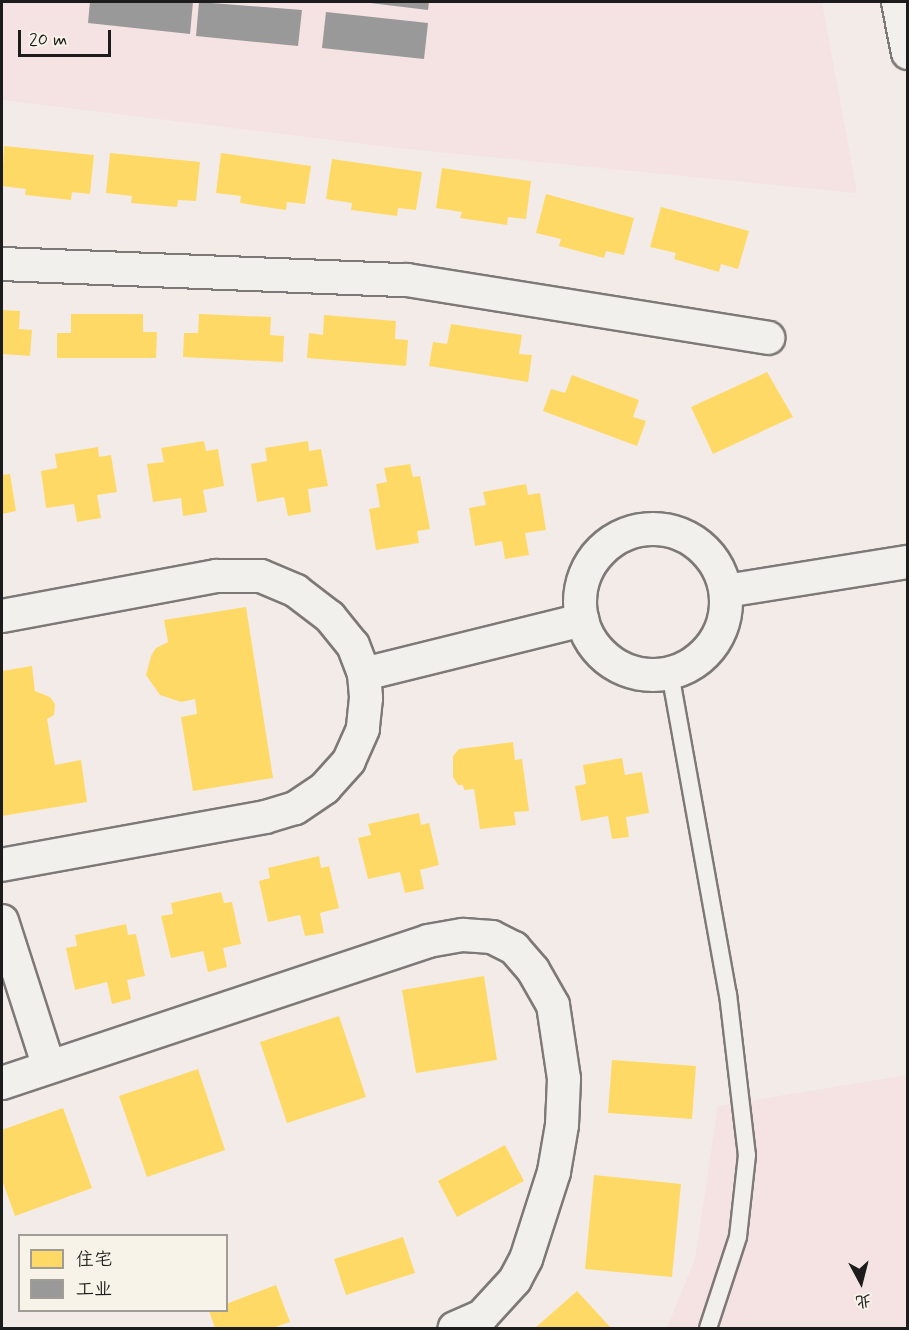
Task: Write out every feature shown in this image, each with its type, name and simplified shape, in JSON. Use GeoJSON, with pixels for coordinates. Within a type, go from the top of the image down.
{"type":"FeatureCollection","features":[{"type":"Feature","properties":{"kind":"street"},"geometry":{"type":"LineString","coordinates":[[898,2],[908,53]]}},
{"type":"Feature","properties":{"kind":"street"},"geometry":{"type":"LineString","coordinates":[[2,264],[407,280],[768,338]]}},
{"type":"Feature","properties":{"kind":"street"},"geometry":{"type":"LineString","coordinates":[[656,528],[688,537],[713,559],[726,591],[725,618],[715,642],[695,662],[670,673],[642,674],[615,665],[594,645],[582,620],[581,586],[596,555],[623,535],[656,528]]}},
{"type":"Feature","properties":{"kind":"street"},"geometry":{"type":"LineString","coordinates":[[726,591],[908,562]]}},
{"type":"Feature","properties":{"kind":"street"},"geometry":{"type":"LineString","coordinates":[[2,616],[216,576],[261,576],[296,591],[330,617],[352,645],[364,674],[363,729],[349,761],[325,788],[295,808],[266,817],[2,865]]}},
{"type":"Feature","properties":{"kind":"street"},"geometry":{"type":"LineString","coordinates":[[364,674],[582,620]]}},
{"type":"Feature","properties":{"kind":"street"},"geometry":{"type":"LineString","coordinates":[[2,921],[49,1067]]}},
{"type":"Feature","properties":{"kind":"street"},"geometry":{"type":"LineString","coordinates":[[2,1083],[428,941],[463,935],[492,937],[514,948],[533,970],[553,1005],[564,1079],[562,1125],[554,1172],[526,1259],[515,1280],[482,1316],[455,1329]]}},
{"type":"Feature","properties":{"kind":"lane"},"geometry":{"type":"LineString","coordinates":[[670,673],[728,994],[747,1155],[738,1237],[708,1329]]}},
{"type":"Feature","properties":{"kind":"shaded area"},"geometry":{"type":"Polygon","coordinates":[[[2,2],[822,2],[857,193],[398,148],[2,100],[2,2]]]}},
{"type":"Feature","properties":{"kind":"shaded area"},"geometry":{"type":"Polygon","coordinates":[[[907,1075],[907,1328],[667,1328],[695,1259],[718,1106],[907,1075]]]}},
{"type":"Feature","properties":{"kind":"building: 住宅"},"geometry":{"type":"Polygon","coordinates":[[[4,146],[94,155],[90,194],[72,192],[71,200],[25,195],[26,189],[2,186],[4,146]]]}},
{"type":"Feature","properties":{"kind":"building: 住宅"},"geometry":{"type":"Polygon","coordinates":[[[110,153],[200,162],[196,201],[178,200],[177,207],[131,203],[132,196],[106,193],[110,153]]]}},
{"type":"Feature","properties":{"kind":"building: 住宅"},"geometry":{"type":"Polygon","coordinates":[[[221,153],[311,166],[305,204],[287,202],[286,210],[240,203],[241,196],[216,193],[221,153]]]}},
{"type":"Feature","properties":{"kind":"building: 住宅"},"geometry":{"type":"Polygon","coordinates":[[[332,159],[422,172],[416,210],[398,208],[397,216],[351,210],[352,203],[326,199],[332,159]]]}},
{"type":"Feature","properties":{"kind":"building: 住宅"},"geometry":{"type":"Polygon","coordinates":[[[442,168],[531,181],[526,219],[508,217],[507,225],[460,218],[462,212],[436,208],[442,168]]]}},
{"type":"Feature","properties":{"kind":"building: 住宅"},"geometry":{"type":"Polygon","coordinates":[[[546,194],[634,218],[624,255],[606,251],[604,258],[559,246],[561,239],[536,233],[546,194]]]}},
{"type":"Feature","properties":{"kind":"building: 住宅"},"geometry":{"type":"Polygon","coordinates":[[[661,207],[749,231],[738,269],[721,264],[719,272],[674,259],[676,253],[650,247],[661,207]]]}},
{"type":"Feature","properties":{"kind":"building: 住宅"},"geometry":{"type":"Polygon","coordinates":[[[2,310],[20,311],[19,329],[32,330],[30,356],[2,354],[2,310]]]}},
{"type":"Feature","properties":{"kind":"building: 住宅"},"geometry":{"type":"Polygon","coordinates":[[[71,314],[143,314],[143,332],[157,332],[156,358],[57,358],[57,333],[71,333],[71,314]]]}},
{"type":"Feature","properties":{"kind":"building: 住宅"},"geometry":{"type":"Polygon","coordinates":[[[199,314],[271,317],[270,335],[284,336],[283,362],[183,357],[184,333],[198,333],[199,314]]]}},
{"type":"Feature","properties":{"kind":"building: 住宅"},"geometry":{"type":"Polygon","coordinates":[[[324,315],[396,321],[395,339],[408,340],[406,366],[307,358],[309,333],[323,335],[324,315]]]}},
{"type":"Feature","properties":{"kind":"building: 住宅"},"geometry":{"type":"Polygon","coordinates":[[[451,324],[522,335],[519,354],[532,355],[528,382],[429,366],[433,342],[447,344],[451,324]]]}},
{"type":"Feature","properties":{"kind":"building: 住宅"},"geometry":{"type":"Polygon","coordinates":[[[767,372],[793,417],[713,454],[691,407],[767,372]]]}},
{"type":"Feature","properties":{"kind":"building: 住宅"},"geometry":{"type":"Polygon","coordinates":[[[572,375],[639,400],[633,417],[646,421],[637,446],[543,411],[551,389],[565,393],[572,375]]]}},
{"type":"Feature","properties":{"kind":"building: 住宅"},"geometry":{"type":"Polygon","coordinates":[[[204,441],[206,451],[218,449],[224,486],[203,490],[207,512],[183,516],[181,498],[153,502],[147,464],[164,462],[161,448],[204,441]]]}},
{"type":"Feature","properties":{"kind":"building: 住宅"},"geometry":{"type":"Polygon","coordinates":[[[308,441],[309,451],[321,449],[328,486],[308,489],[311,512],[288,516],[284,497],[257,502],[251,464],[267,461],[265,448],[308,441]]]}},
{"type":"Feature","properties":{"kind":"building: 住宅"},"geometry":{"type":"Polygon","coordinates":[[[98,447],[99,457],[111,455],[117,492],[97,495],[101,518],[77,522],[74,504],[46,508],[41,471],[57,468],[55,454],[98,447]]]}},
{"type":"Feature","properties":{"kind":"building: 住宅"},"geometry":{"type":"Polygon","coordinates":[[[410,464],[413,477],[420,476],[430,529],[417,531],[419,543],[376,550],[369,509],[380,507],[376,484],[387,482],[384,468],[410,464]]]}},
{"type":"Feature","properties":{"kind":"building: 住宅"},"geometry":{"type":"Polygon","coordinates":[[[10,474],[16,511],[2,514],[2,475],[10,474]]]}},
{"type":"Feature","properties":{"kind":"building: 住宅"},"geometry":{"type":"Polygon","coordinates":[[[526,484],[528,495],[540,493],[546,530],[525,533],[529,555],[505,559],[502,541],[475,546],[469,508],[486,505],[483,492],[526,484]]]}},
{"type":"Feature","properties":{"kind":"building: 住宅"},"geometry":{"type":"Polygon","coordinates":[[[246,607],[273,778],[193,791],[181,717],[197,714],[195,699],[181,702],[160,695],[146,675],[151,656],[156,648],[168,642],[164,620],[246,607]]]}},
{"type":"Feature","properties":{"kind":"building: 住宅"},"geometry":{"type":"Polygon","coordinates":[[[32,666],[35,691],[50,697],[55,704],[54,715],[47,719],[55,765],[81,760],[87,802],[2,816],[2,671],[32,666]]]}},
{"type":"Feature","properties":{"kind":"building: 住宅"},"geometry":{"type":"Polygon","coordinates":[[[513,742],[515,760],[522,759],[529,811],[514,812],[516,825],[480,829],[474,789],[464,790],[463,785],[458,785],[453,777],[453,756],[459,749],[513,742]]]}},
{"type":"Feature","properties":{"kind":"building: 住宅"},"geometry":{"type":"Polygon","coordinates":[[[622,758],[625,775],[642,772],[649,813],[626,817],[629,837],[612,839],[608,816],[581,821],[575,786],[586,784],[583,765],[622,758]]]}},
{"type":"Feature","properties":{"kind":"building: 住宅"},"geometry":{"type":"Polygon","coordinates":[[[419,813],[421,825],[429,823],[439,865],[420,870],[424,889],[405,893],[400,872],[368,879],[358,838],[371,835],[368,824],[419,813]]]}},
{"type":"Feature","properties":{"kind":"building: 住宅"},"geometry":{"type":"Polygon","coordinates":[[[319,856],[321,868],[329,866],[339,908],[320,913],[324,933],[305,936],[300,915],[268,922],[259,881],[270,878],[268,868],[319,856]]]}},
{"type":"Feature","properties":{"kind":"building: 住宅"},"geometry":{"type":"Polygon","coordinates":[[[221,892],[224,903],[232,902],[241,944],[223,948],[227,967],[208,972],[203,951],[171,958],[161,916],[173,914],[171,903],[221,892]]]}},
{"type":"Feature","properties":{"kind":"building: 住宅"},"geometry":{"type":"Polygon","coordinates":[[[126,924],[128,935],[136,934],[145,976],[127,980],[131,999],[112,1004],[107,982],[75,990],[66,948],[77,946],[75,935],[126,924]]]}},
{"type":"Feature","properties":{"kind":"building: 住宅"},"geometry":{"type":"Polygon","coordinates":[[[484,976],[497,1060],[416,1073],[402,990],[484,976]]]}},
{"type":"Feature","properties":{"kind":"building: 住宅"},"geometry":{"type":"Polygon","coordinates":[[[339,1016],[366,1097],[287,1123],[260,1042],[339,1016]]]}},
{"type":"Feature","properties":{"kind":"building: 住宅"},"geometry":{"type":"Polygon","coordinates":[[[612,1060],[696,1066],[692,1119],[608,1113],[612,1060]]]}},
{"type":"Feature","properties":{"kind":"building: 住宅"},"geometry":{"type":"Polygon","coordinates":[[[198,1069],[225,1150],[147,1177],[119,1096],[198,1069]]]}},
{"type":"Feature","properties":{"kind":"building: 住宅"},"geometry":{"type":"Polygon","coordinates":[[[63,1108],[92,1188],[15,1216],[2,1180],[2,1130],[63,1108]]]}},
{"type":"Feature","properties":{"kind":"building: 住宅"},"geometry":{"type":"Polygon","coordinates":[[[505,1145],[524,1181],[457,1217],[438,1181],[505,1145]]]}},
{"type":"Feature","properties":{"kind":"building: 住宅"},"geometry":{"type":"Polygon","coordinates":[[[594,1175],[681,1184],[672,1277],[585,1269],[594,1175]]]}},
{"type":"Feature","properties":{"kind":"building: 住宅"},"geometry":{"type":"Polygon","coordinates":[[[403,1237],[415,1273],[346,1295],[334,1259],[403,1237]]]}},
{"type":"Feature","properties":{"kind":"building: 住宅"},"geometry":{"type":"Polygon","coordinates":[[[276,1285],[290,1322],[272,1328],[215,1328],[209,1312],[228,1312],[228,1303],[276,1285]]]}},
{"type":"Feature","properties":{"kind":"building: 住宅"},"geometry":{"type":"Polygon","coordinates":[[[577,1291],[611,1328],[535,1328],[577,1291]]]}},
{"type":"Feature","properties":{"kind":"building: 工业"},"geometry":{"type":"Polygon","coordinates":[[[90,2],[193,2],[190,34],[88,23],[90,2]]]}},
{"type":"Feature","properties":{"kind":"building: 工业"},"geometry":{"type":"Polygon","coordinates":[[[199,2],[302,10],[298,46],[196,36],[199,2]]]}},
{"type":"Feature","properties":{"kind":"building: 工业"},"geometry":{"type":"Polygon","coordinates":[[[362,2],[429,2],[428,10],[362,2]]]}},
{"type":"Feature","properties":{"kind":"building: 工业"},"geometry":{"type":"Polygon","coordinates":[[[326,12],[428,23],[424,59],[322,48],[326,12]]]}}]}
